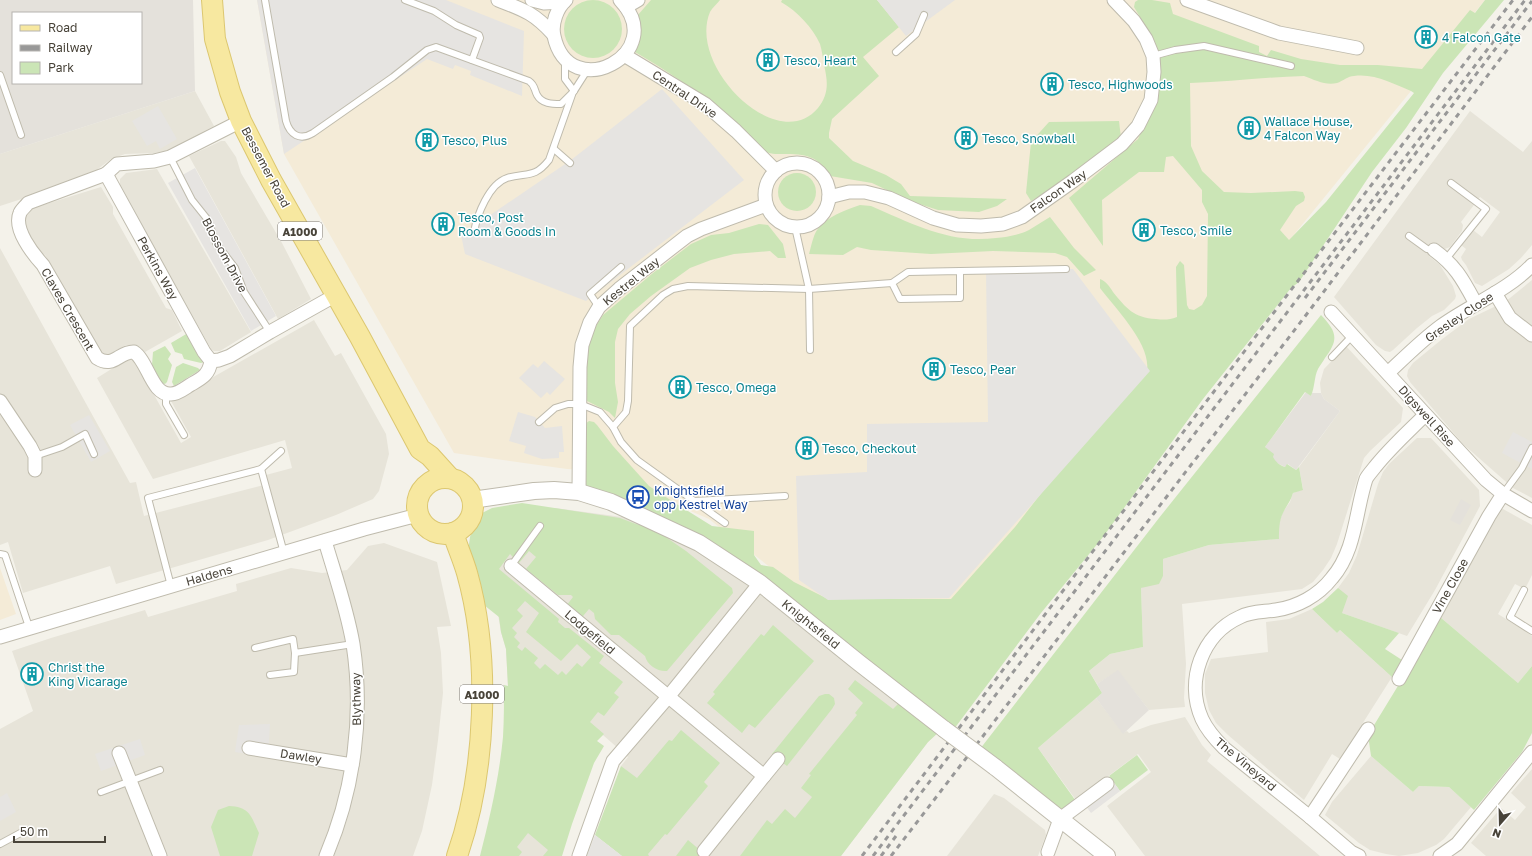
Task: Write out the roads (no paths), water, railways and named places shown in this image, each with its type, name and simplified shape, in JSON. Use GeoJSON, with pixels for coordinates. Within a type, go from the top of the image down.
{"type":"FeatureCollection","features":[{"type":"Feature","properties":{"kind":"main road","name":"Bessemer Road"},"geometry":{"type":"LineString","coordinates":[[212,0],[215,39],[230,92],[241,121],[420,449],[430,456],[449,477]]}},
{"type":"Feature","properties":{"kind":"main road","name":"Bessemer Road"},"geometry":{"type":"LineString","coordinates":[[420,449],[419,462],[423,489]]}},
{"type":"Feature","properties":{"kind":"main road"},"geometry":{"type":"LineString","coordinates":[[423,489],[429,482],[436,478],[449,477]]}},
{"type":"Feature","properties":{"kind":"main road","name":"A1000"},"geometry":{"type":"LineString","coordinates":[[449,477],[462,484],[468,491],[472,500]]}},
{"type":"Feature","properties":{"kind":"main road","name":"A1000"},"geometry":{"type":"LineString","coordinates":[[418,515],[417,504],[423,489]]}},
{"type":"Feature","properties":{"kind":"main road"},"geometry":{"type":"LineString","coordinates":[[418,515],[423,523],[436,532],[445,534],[453,533],[461,529],[469,519],[472,510],[472,500]]}},
{"type":"Feature","properties":{"kind":"main road","name":"A1000"},"geometry":{"type":"LineString","coordinates":[[453,533],[467,573],[477,620],[481,650],[482,696],[478,762],[471,804],[457,856]]}},
{"type":"Feature","properties":{"kind":"street"},"geometry":{"type":"LineString","coordinates":[[498,0],[528,12],[540,20],[553,34]]}},
{"type":"Feature","properties":{"kind":"street"},"geometry":{"type":"LineString","coordinates":[[532,0],[544,3],[565,1]]}},
{"type":"Feature","properties":{"kind":"street"},"geometry":{"type":"LineString","coordinates":[[565,1],[555,17],[553,34],[556,46],[565,58],[572,64],[595,70],[606,68],[616,63],[630,47],[633,37],[633,26],[631,16],[623,3],[638,0]]}},
{"type":"Feature","properties":{"kind":"street"},"geometry":{"type":"LineString","coordinates":[[1187,0],[1279,34],[1357,48]]}},
{"type":"Feature","properties":{"kind":"street","name":"Falcon Way"},"geometry":{"type":"LineString","coordinates":[[829,196],[849,192],[865,192],[889,198],[932,218],[957,225],[981,226],[1003,224],[1022,217],[1122,144],[1138,126],[1151,100],[1154,72],[1153,56],[1146,39],[1120,2]]}},
{"type":"Feature","properties":{"kind":"street","name":"Central Drive"},"geometry":{"type":"LineString","coordinates":[[624,55],[705,104],[736,131],[776,171]]}},
{"type":"Feature","properties":{"kind":"street","name":"Claves Crescent"},"geometry":{"type":"LineString","coordinates":[[166,394],[159,390],[140,357],[134,352],[126,353],[108,362],[97,358],[43,265],[35,256],[21,232],[19,224],[20,213],[28,203],[106,174],[117,164],[154,161],[170,157],[241,121]]}},
{"type":"Feature","properties":{"kind":"street"},"geometry":{"type":"LineString","coordinates":[[796,163],[815,169],[823,177],[828,186],[829,196],[827,207],[815,222],[806,226],[795,228],[786,226],[777,221],[770,214],[766,205],[766,186],[776,171],[785,166],[796,163]]}},
{"type":"Feature","properties":{"kind":"street","name":"Perkins Way"},"geometry":{"type":"LineString","coordinates":[[106,174],[204,352],[211,361]]}},
{"type":"Feature","properties":{"kind":"street","name":"Kestrel Way"},"geometry":{"type":"LineString","coordinates":[[579,492],[580,367],[582,344],[590,322],[599,307],[619,289],[687,236],[701,229],[766,205]]}},
{"type":"Feature","properties":{"kind":"street"},"geometry":{"type":"LineString","coordinates":[[1434,250],[1446,259],[1458,273],[1476,304]]}},
{"type":"Feature","properties":{"kind":"street","name":"Gresley Close"},"geometry":{"type":"LineString","coordinates":[[1388,373],[1440,326],[1514,281],[1532,265]]}},
{"type":"Feature","properties":{"kind":"street"},"geometry":{"type":"LineString","coordinates":[[1495,293],[1510,318],[1532,335]]}},
{"type":"Feature","properties":{"kind":"street"},"geometry":{"type":"LineString","coordinates":[[166,394],[175,393],[205,376],[209,371],[211,361],[225,359],[336,295]]}},
{"type":"Feature","properties":{"kind":"street","name":"Digswell Rise"},"geometry":{"type":"LineString","coordinates":[[1331,312],[1470,463],[1503,494],[1532,511]]}},
{"type":"Feature","properties":{"kind":"street"},"geometry":{"type":"LineString","coordinates":[[0,401],[35,456],[35,470]]}},
{"type":"Feature","properties":{"kind":"street","name":"The Vineyard"},"geometry":{"type":"LineString","coordinates":[[1359,856],[1351,852],[1215,739],[1202,720],[1198,709],[1196,696],[1197,669],[1202,655],[1210,642],[1218,631],[1228,624],[1250,613],[1275,611],[1293,607],[1308,599],[1332,579],[1342,565],[1347,554],[1367,478],[1386,453],[1425,415]]}},
{"type":"Feature","properties":{"kind":"street","name":"Knightsfield"},"geometry":{"type":"LineString","coordinates":[[472,500],[554,490],[579,492],[611,502],[699,543],[760,584],[1107,856]]}},
{"type":"Feature","properties":{"kind":"street","name":"Vine Close"},"geometry":{"type":"LineString","coordinates":[[1399,679],[1489,516],[1503,494]]}},
{"type":"Feature","properties":{"kind":"street","name":"Haldens"},"geometry":{"type":"LineString","coordinates":[[0,637],[29,627],[418,515]]}},
{"type":"Feature","properties":{"kind":"street","name":"Blythway"},"geometry":{"type":"LineString","coordinates":[[325,541],[347,616],[353,644],[357,676],[358,705],[352,765],[341,814],[326,856]]}},
{"type":"Feature","properties":{"kind":"street","name":"Lodgefield"},"geometry":{"type":"LineString","coordinates":[[511,566],[764,776]]}},
{"type":"Feature","properties":{"kind":"street"},"geometry":{"type":"LineString","coordinates":[[580,856],[613,761],[668,697],[760,584]]}},
{"type":"Feature","properties":{"kind":"street"},"geometry":{"type":"LineString","coordinates":[[1310,817],[1368,729]]}},
{"type":"Feature","properties":{"kind":"street","name":"Dawley"},"geometry":{"type":"LineString","coordinates":[[250,748],[352,765]]}},
{"type":"Feature","properties":{"kind":"street"},"geometry":{"type":"LineString","coordinates":[[1444,855],[1457,844],[1469,830],[1532,752]]}},
{"type":"Feature","properties":{"kind":"street"},"geometry":{"type":"LineString","coordinates":[[119,753],[160,856]]}},
{"type":"Feature","properties":{"kind":"street"},"geometry":{"type":"LineString","coordinates":[[704,851],[778,759]]}},
{"type":"Feature","properties":{"kind":"street"},"geometry":{"type":"LineString","coordinates":[[1048,852],[1060,819],[1106,784]]}},
{"type":"Feature","properties":{"kind":"lane"},"geometry":{"type":"LineString","coordinates":[[265,0],[286,121],[290,131],[297,136],[305,138],[313,133],[393,77],[427,50],[436,47],[529,81],[534,84],[537,95],[543,101],[551,104],[560,104],[574,91]]}},
{"type":"Feature","properties":{"kind":"lane"},"geometry":{"type":"LineString","coordinates":[[405,0],[434,11],[456,25],[479,35],[480,38],[472,60]]}},
{"type":"Feature","properties":{"kind":"lane"},"geometry":{"type":"LineString","coordinates":[[896,52],[916,34],[924,15]]}},
{"type":"Feature","properties":{"kind":"lane"},"geometry":{"type":"LineString","coordinates":[[1153,56],[1175,50],[1204,46],[1291,66]]}},
{"type":"Feature","properties":{"kind":"lane"},"geometry":{"type":"LineString","coordinates":[[565,58],[565,79],[574,91]]}},
{"type":"Feature","properties":{"kind":"lane"},"geometry":{"type":"LineString","coordinates":[[474,232],[480,209],[498,183],[507,178],[534,174],[543,168],[549,160],[574,91],[588,69]]}},
{"type":"Feature","properties":{"kind":"lane"},"geometry":{"type":"LineString","coordinates":[[0,76],[22,135]]}},
{"type":"Feature","properties":{"kind":"lane"},"geometry":{"type":"LineString","coordinates":[[554,149],[570,163]]}},
{"type":"Feature","properties":{"kind":"lane","name":"Blossom Drive"},"geometry":{"type":"LineString","coordinates":[[170,157],[192,200],[208,220],[216,243],[235,268],[244,292],[270,332]]}},
{"type":"Feature","properties":{"kind":"lane"},"geometry":{"type":"LineString","coordinates":[[1446,259],[1486,209],[1452,183]]}},
{"type":"Feature","properties":{"kind":"lane"},"geometry":{"type":"LineString","coordinates":[[795,228],[809,289],[810,350]]}},
{"type":"Feature","properties":{"kind":"lane"},"geometry":{"type":"LineString","coordinates":[[1409,236],[1427,249],[1434,250]]}},
{"type":"Feature","properties":{"kind":"lane"},"geometry":{"type":"LineString","coordinates":[[599,307],[590,294],[621,267]]}},
{"type":"Feature","properties":{"kind":"lane"},"geometry":{"type":"LineString","coordinates":[[613,427],[626,412],[628,401],[630,326],[663,295],[673,289],[688,286],[809,289],[892,283],[908,272],[1066,269]]}},
{"type":"Feature","properties":{"kind":"lane"},"geometry":{"type":"LineString","coordinates":[[892,283],[900,299],[960,298],[960,271]]}},
{"type":"Feature","properties":{"kind":"lane"},"geometry":{"type":"LineString","coordinates":[[1332,357],[1352,336]]}},
{"type":"Feature","properties":{"kind":"lane"},"geometry":{"type":"LineString","coordinates":[[166,394],[166,404],[184,435]]}},
{"type":"Feature","properties":{"kind":"lane"},"geometry":{"type":"LineString","coordinates":[[539,422],[555,408],[568,404],[580,404],[600,412],[613,427],[621,442],[637,460],[725,523]]}},
{"type":"Feature","properties":{"kind":"lane"},"geometry":{"type":"LineString","coordinates":[[35,456],[62,447],[85,434],[94,454]]}},
{"type":"Feature","properties":{"kind":"lane"},"geometry":{"type":"LineString","coordinates":[[1503,494],[1522,468],[1532,448]]}},
{"type":"Feature","properties":{"kind":"lane"},"geometry":{"type":"LineString","coordinates":[[171,586],[148,498],[261,469],[281,451]]}},
{"type":"Feature","properties":{"kind":"lane"},"geometry":{"type":"LineString","coordinates":[[261,469],[284,553]]}},
{"type":"Feature","properties":{"kind":"lane"},"geometry":{"type":"LineString","coordinates":[[694,501],[785,496]]}},
{"type":"Feature","properties":{"kind":"lane"},"geometry":{"type":"LineString","coordinates":[[511,566],[540,526]]}},
{"type":"Feature","properties":{"kind":"lane"},"geometry":{"type":"LineString","coordinates":[[0,554],[5,555],[29,627]]}},
{"type":"Feature","properties":{"kind":"lane"},"geometry":{"type":"LineString","coordinates":[[1524,590],[1510,617],[1532,631]]}},
{"type":"Feature","properties":{"kind":"lane"},"geometry":{"type":"LineString","coordinates":[[256,648],[293,639],[295,653],[294,672],[270,675]]}},
{"type":"Feature","properties":{"kind":"lane"},"geometry":{"type":"LineString","coordinates":[[295,653],[353,644]]}},
{"type":"Feature","properties":{"kind":"lane"},"geometry":{"type":"LineString","coordinates":[[101,792],[160,770]]}},
{"type":"Feature","properties":{"kind":"lane"},"geometry":{"type":"LineString","coordinates":[[0,844],[26,830]]}},
{"type":"Feature","properties":{"kind":"railway"},"geometry":{"type":"LineString","coordinates":[[862,856],[1278,307],[1513,0]]}},
{"type":"Feature","properties":{"kind":"railway"},"geometry":{"type":"LineString","coordinates":[[873,856],[1525,0]]}},
{"type":"Feature","properties":{"kind":"railway"},"geometry":{"type":"LineString","coordinates":[[1305,298],[1532,1]]}},
{"type":"Feature","properties":{"kind":"railway"},"geometry":{"type":"LineString","coordinates":[[891,856],[1303,319],[1532,17]]}},
{"type":"Feature","properties":{"kind":"railway"},"geometry":{"type":"LineString","coordinates":[[881,856],[896,836]]}},
{"type":"Feature","properties":{"kind":"place","name":"4 Falcon Gate"},"geometry":{"type":"Point","coordinates":[1426,37]}},
{"type":"Feature","properties":{"kind":"place","name":"Tesco, Heart"},"geometry":{"type":"Point","coordinates":[768,60]}},
{"type":"Feature","properties":{"kind":"place","name":"Tesco, Highwoods"},"geometry":{"type":"Point","coordinates":[1052,84]}},
{"type":"Feature","properties":{"kind":"place","name":"Wallace House, 4 Falcon Way"},"geometry":{"type":"Point","coordinates":[1249,128]}},
{"type":"Feature","properties":{"kind":"place","name":"Tesco, Snowball"},"geometry":{"type":"Point","coordinates":[966,138]}},
{"type":"Feature","properties":{"kind":"place","name":"Tesco, Plus"},"geometry":{"type":"Point","coordinates":[427,140]}},
{"type":"Feature","properties":{"kind":"place","name":"Tesco, Post Room & Goods In"},"geometry":{"type":"Point","coordinates":[443,224]}},
{"type":"Feature","properties":{"kind":"place","name":"Tesco, Smile"},"geometry":{"type":"Point","coordinates":[1144,230]}},
{"type":"Feature","properties":{"kind":"place","name":"Tesco, Pear"},"geometry":{"type":"Point","coordinates":[934,369]}},
{"type":"Feature","properties":{"kind":"place","name":"Tesco, Omega"},"geometry":{"type":"Point","coordinates":[680,387]}},
{"type":"Feature","properties":{"kind":"place","name":"Tesco, Checkout"},"geometry":{"type":"Point","coordinates":[807,448]}},
{"type":"Feature","properties":{"kind":"place","name":"Knightsfield opp Kestrel Way"},"geometry":{"type":"Point","coordinates":[638,497]}},
{"type":"Feature","properties":{"kind":"place","name":"Christ the King Vicarage"},"geometry":{"type":"Point","coordinates":[32,674]}}]}
